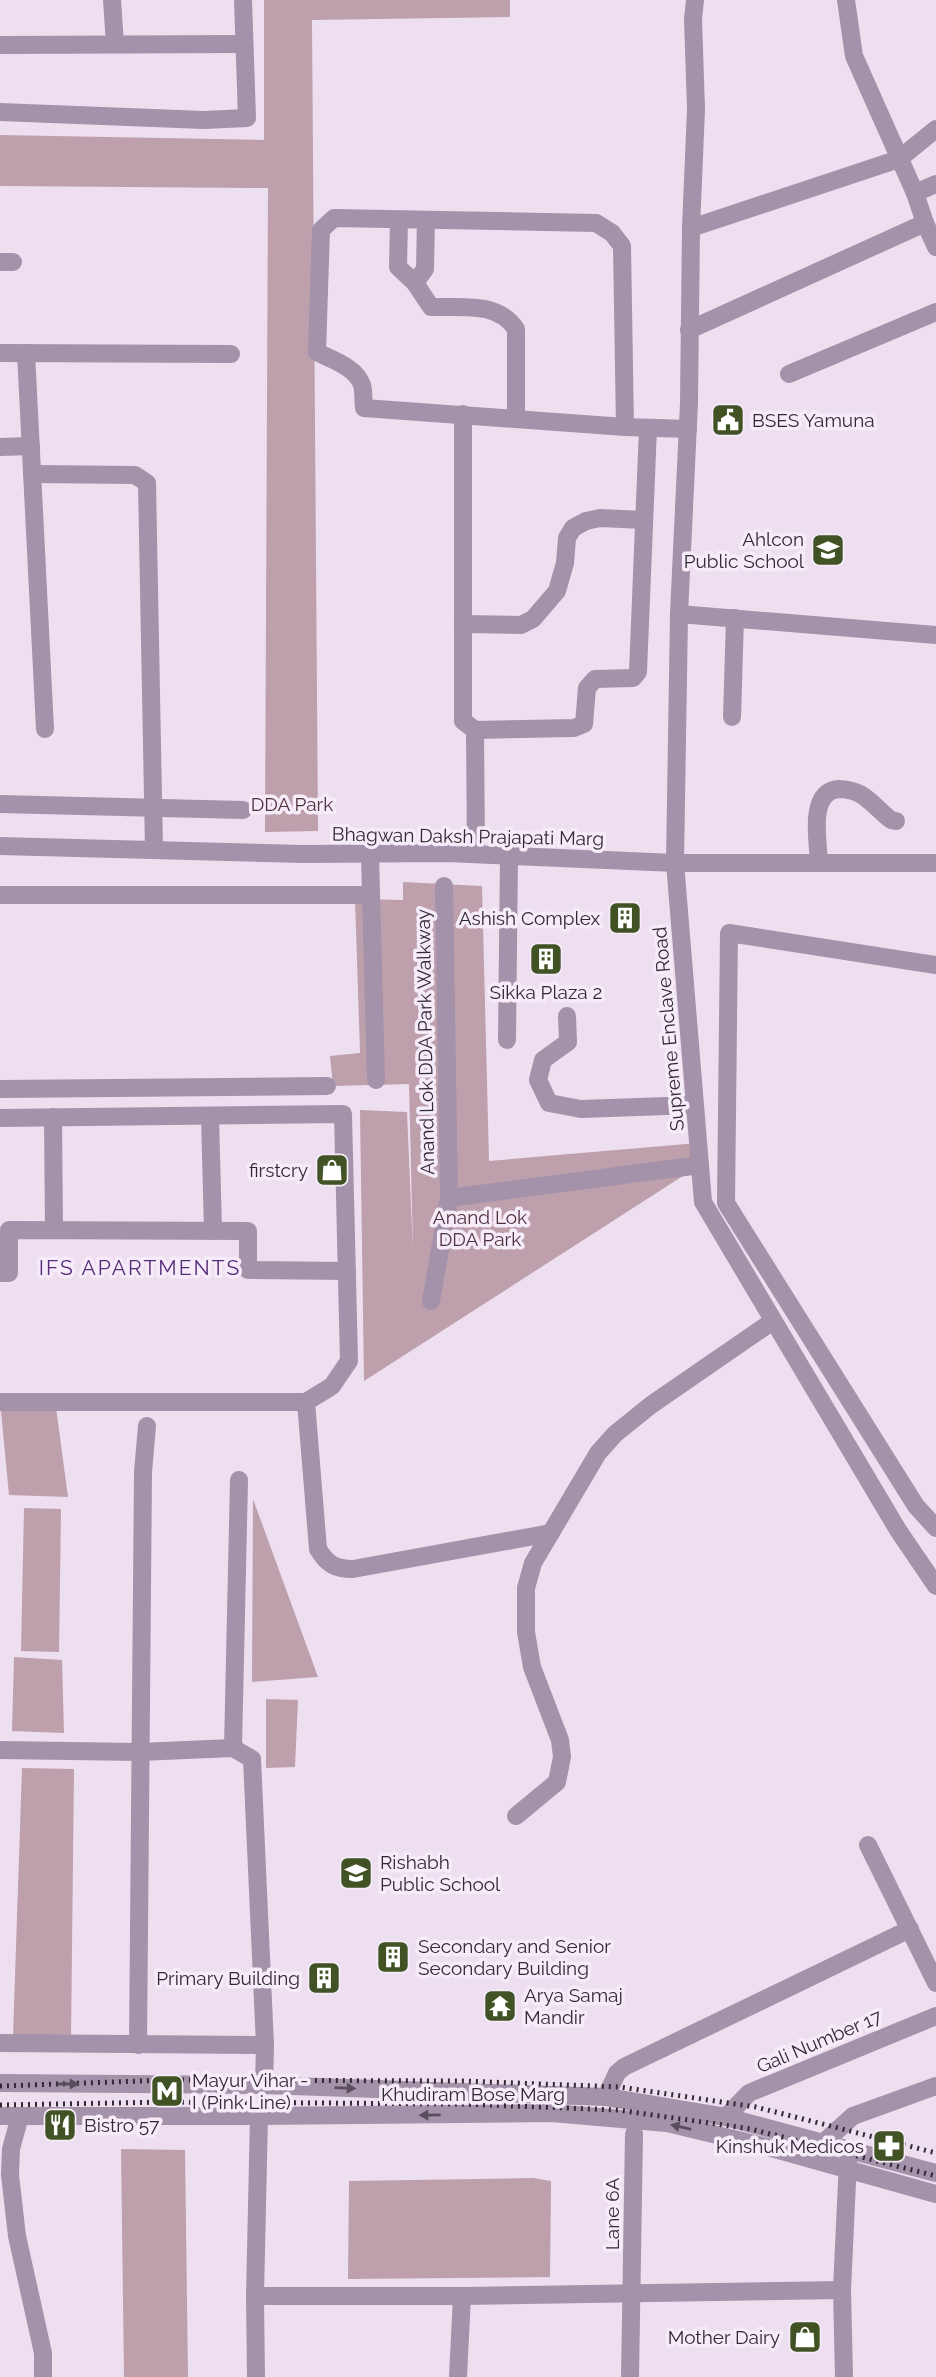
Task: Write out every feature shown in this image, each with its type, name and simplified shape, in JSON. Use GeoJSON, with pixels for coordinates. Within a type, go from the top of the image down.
{"type":"FeatureCollection","features":[{"type":"Feature","properties":{"kind":"street"},"geometry":{"type":"LineString","coordinates":[[113,0],[115,44]]}},
{"type":"Feature","properties":{"kind":"street"},"geometry":{"type":"LineString","coordinates":[[0,112],[204,120],[247,118],[243,0]]}},
{"type":"Feature","properties":{"kind":"street","name":"Supreme Enclave Road"},"geometry":{"type":"LineString","coordinates":[[695,0],[693,19],[696,109],[691,228],[689,403],[679,614],[675,863],[703,1202],[898,1530],[936,1586]]}},
{"type":"Feature","properties":{"kind":"street"},"geometry":{"type":"LineString","coordinates":[[846,0],[854,56],[936,247]]}},
{"type":"Feature","properties":{"kind":"street"},"geometry":{"type":"LineString","coordinates":[[0,45],[243,44]]}},
{"type":"Feature","properties":{"kind":"street"},"geometry":{"type":"LineString","coordinates":[[691,228],[899,159],[936,129]]}},
{"type":"Feature","properties":{"kind":"street"},"geometry":{"type":"LineString","coordinates":[[915,193],[936,184]]}},
{"type":"Feature","properties":{"kind":"street"},"geometry":{"type":"LineString","coordinates":[[625,427],[622,246],[612,233],[596,223],[334,218],[321,230],[317,352],[341,363],[354,373],[362,385],[364,408],[625,427],[688,429]]}},
{"type":"Feature","properties":{"kind":"street"},"geometry":{"type":"LineString","coordinates":[[399,220],[398,267],[415,283],[432,307],[488,308],[510,321],[516,329],[516,418]]}},
{"type":"Feature","properties":{"kind":"street"},"geometry":{"type":"LineString","coordinates":[[415,283],[425,269],[426,220]]}},
{"type":"Feature","properties":{"kind":"street"},"geometry":{"type":"LineString","coordinates":[[689,330],[925,223]]}},
{"type":"Feature","properties":{"kind":"street"},"geometry":{"type":"LineString","coordinates":[[789,374],[936,312]]}},
{"type":"Feature","properties":{"kind":"street"},"geometry":{"type":"LineString","coordinates":[[0,353],[231,354]]}},
{"type":"Feature","properties":{"kind":"street"},"geometry":{"type":"LineString","coordinates":[[26,353],[45,729]]}},
{"type":"Feature","properties":{"kind":"street"},"geometry":{"type":"LineString","coordinates":[[463,414],[463,721],[475,730],[574,729],[583,724],[587,688],[595,679],[633,678],[638,672],[648,428]]}},
{"type":"Feature","properties":{"kind":"street"},"geometry":{"type":"LineString","coordinates":[[0,447],[31,446]]}},
{"type":"Feature","properties":{"kind":"street"},"geometry":{"type":"LineString","coordinates":[[32,474],[135,475],[147,483],[154,849]]}},
{"type":"Feature","properties":{"kind":"street"},"geometry":{"type":"LineString","coordinates":[[463,624],[521,625],[533,619],[557,591],[565,563],[567,538],[573,528],[600,518],[644,520]]}},
{"type":"Feature","properties":{"kind":"street"},"geometry":{"type":"LineString","coordinates":[[679,614],[936,635]]}},
{"type":"Feature","properties":{"kind":"street"},"geometry":{"type":"LineString","coordinates":[[732,717],[735,618]]}},
{"type":"Feature","properties":{"kind":"street"},"geometry":{"type":"LineString","coordinates":[[475,730],[475,854]]}},
{"type":"Feature","properties":{"kind":"street"},"geometry":{"type":"LineString","coordinates":[[819,862],[818,809],[821,800],[829,792],[844,789],[854,792],[865,797],[891,820],[897,821]]}},
{"type":"Feature","properties":{"kind":"street"},"geometry":{"type":"LineString","coordinates":[[0,804],[243,810]]}},
{"type":"Feature","properties":{"kind":"street","name":"Bhagwan Daksh Prajapati Marg"},"geometry":{"type":"LineString","coordinates":[[0,846],[370,855],[475,854],[675,863],[936,863]]}},
{"type":"Feature","properties":{"kind":"street"},"geometry":{"type":"LineString","coordinates":[[370,855],[376,1080]]}},
{"type":"Feature","properties":{"kind":"street"},"geometry":{"type":"LineString","coordinates":[[507,1040],[509,855]]}},
{"type":"Feature","properties":{"kind":"street","name":"Anand Lok DDA Park Walkway"},"geometry":{"type":"LineString","coordinates":[[431,1301],[449,1198],[444,886]]}},
{"type":"Feature","properties":{"kind":"street"},"geometry":{"type":"LineString","coordinates":[[0,895],[371,895]]}},
{"type":"Feature","properties":{"kind":"street"},"geometry":{"type":"LineString","coordinates":[[936,965],[729,933],[726,1202],[916,1506],[936,1528]]}},
{"type":"Feature","properties":{"kind":"street"},"geometry":{"type":"LineString","coordinates":[[566,1016],[568,1042],[542,1060],[538,1080],[549,1103],[582,1109],[695,1105]]}},
{"type":"Feature","properties":{"kind":"street"},"geometry":{"type":"LineString","coordinates":[[0,1088],[327,1086]]}},
{"type":"Feature","properties":{"kind":"street"},"geometry":{"type":"LineString","coordinates":[[0,1118],[343,1114],[349,1361],[332,1386],[306,1402],[0,1402]]}},
{"type":"Feature","properties":{"kind":"street"},"geometry":{"type":"LineString","coordinates":[[210,1115],[214,1231]]}},
{"type":"Feature","properties":{"kind":"street"},"geometry":{"type":"LineString","coordinates":[[53,1117],[54,1230]]}},
{"type":"Feature","properties":{"kind":"street","name":"Anand Lok DDA Park Walkway"},"geometry":{"type":"LineString","coordinates":[[449,1198],[700,1165]]}},
{"type":"Feature","properties":{"kind":"street"},"geometry":{"type":"LineString","coordinates":[[0,1273],[9,1273],[9,1230],[248,1231],[248,1270],[347,1271]]}},
{"type":"Feature","properties":{"kind":"street"},"geometry":{"type":"LineString","coordinates":[[516,1816],[557,1783],[562,1757],[560,1740],[532,1667],[526,1632],[526,1588],[533,1563],[598,1453],[615,1434],[651,1405],[773,1321]]}},
{"type":"Feature","properties":{"kind":"street"},"geometry":{"type":"LineString","coordinates":[[306,1402],[318,1549],[324,1560],[337,1569],[353,1569],[551,1533]]}},
{"type":"Feature","properties":{"kind":"street"},"geometry":{"type":"LineString","coordinates":[[138,2045],[143,1472],[147,1426]]}},
{"type":"Feature","properties":{"kind":"street"},"geometry":{"type":"LineString","coordinates":[[233,1748],[239,1480]]}},
{"type":"Feature","properties":{"kind":"street"},"geometry":{"type":"LineString","coordinates":[[0,1750],[139,1752],[233,1748],[252,1759],[265,2045],[264,2085]]}},
{"type":"Feature","properties":{"kind":"street"},"geometry":{"type":"LineString","coordinates":[[869,1845],[936,1983]]}},
{"type":"Feature","properties":{"kind":"street"},"geometry":{"type":"LineString","coordinates":[[606,2097],[617,2073],[624,2067],[910,1929]]}},
{"type":"Feature","properties":{"kind":"street","name":"Gali Number 17"},"geometry":{"type":"LineString","coordinates":[[726,2117],[748,2093],[936,2016]]}},
{"type":"Feature","properties":{"kind":"street"},"geometry":{"type":"LineString","coordinates":[[0,2043],[265,2045]]}},
{"type":"Feature","properties":{"kind":"street","name":"Khudiram Bose Marg"},"geometry":{"type":"LineString","coordinates":[[0,2083],[264,2085],[606,2097],[726,2117],[936,2174]]}},
{"type":"Feature","properties":{"kind":"street"},"geometry":{"type":"LineString","coordinates":[[823,2143],[853,2116],[936,2086]]}},
{"type":"Feature","properties":{"kind":"street"},"geometry":{"type":"LineString","coordinates":[[468,2092],[469,2114]]}},
{"type":"Feature","properties":{"kind":"street","name":"Khudiram Bose Marg"},"geometry":{"type":"LineString","coordinates":[[0,2116],[552,2113],[667,2123],[775,2149],[936,2194]]}},
{"type":"Feature","properties":{"kind":"street"},"geometry":{"type":"LineString","coordinates":[[20,2116],[11,2148],[10,2175],[18,2236],[43,2353],[43,2377]]}},
{"type":"Feature","properties":{"kind":"street"},"geometry":{"type":"LineString","coordinates":[[256,2377],[259,2116]]}},
{"type":"Feature","properties":{"kind":"street","name":"Lane 6A"},"geometry":{"type":"LineString","coordinates":[[631,2377],[634,2134]]}},
{"type":"Feature","properties":{"kind":"street"},"geometry":{"type":"LineString","coordinates":[[844,2377],[842,2290],[849,2150]]}},
{"type":"Feature","properties":{"kind":"street"},"geometry":{"type":"LineString","coordinates":[[255,2296],[462,2296],[842,2290]]}},
{"type":"Feature","properties":{"kind":"street"},"geometry":{"type":"LineString","coordinates":[[458,2377],[462,2296]]}},
{"type":"Feature","properties":{"kind":"green space","name":"DDA Park"},"geometry":{"type":"Polygon","coordinates":[[[264,0],[510,0],[510,17],[312,20],[318,831],[265,832],[268,188],[0,186],[0,135],[264,140],[264,0]]]}},
{"type":"Feature","properties":{"kind":"green space","name":"Anand Lok DDA Park"},"geometry":{"type":"Polygon","coordinates":[[[403,882],[482,886],[489,1161],[698,1143],[700,1165],[364,1381],[360,1110],[407,1112],[413,1252],[409,1084],[333,1086],[330,1056],[360,1053],[355,899],[403,900],[403,882]]]}},
{"type":"Feature","properties":{"kind":"green space"},"geometry":{"type":"Polygon","coordinates":[[[55,1400],[68,1497],[9,1495],[0,1401],[55,1400]]]}},
{"type":"Feature","properties":{"kind":"green space"},"geometry":{"type":"Polygon","coordinates":[[[253,1499],[318,1677],[252,1682],[253,1499]]]}},
{"type":"Feature","properties":{"kind":"green space"},"geometry":{"type":"Polygon","coordinates":[[[24,1508],[61,1509],[59,1652],[21,1651],[24,1508]]]}},
{"type":"Feature","properties":{"kind":"green space"},"geometry":{"type":"Polygon","coordinates":[[[14,1657],[62,1660],[64,1733],[12,1731],[14,1657]]]}},
{"type":"Feature","properties":{"kind":"green space"},"geometry":{"type":"Polygon","coordinates":[[[266,1699],[298,1700],[295,1767],[266,1768],[266,1699]]]}},
{"type":"Feature","properties":{"kind":"green space"},"geometry":{"type":"Polygon","coordinates":[[[22,1768],[74,1769],[71,2038],[13,2036],[22,1768]]]}},
{"type":"Feature","properties":{"kind":"green space"},"geometry":{"type":"Polygon","coordinates":[[[121,2149],[185,2150],[188,2377],[124,2377],[121,2149]]]}},
{"type":"Feature","properties":{"kind":"green space"},"geometry":{"type":"Polygon","coordinates":[[[533,2178],[551,2181],[550,2277],[348,2279],[349,2181],[533,2178]]]}},
{"type":"Feature","properties":{"kind":"railway"},"geometry":{"type":"LineString","coordinates":[[0,2086],[169,2080],[462,2081],[620,2087],[756,2107],[936,2153]]}},
{"type":"Feature","properties":{"kind":"railway"},"geometry":{"type":"LineString","coordinates":[[0,2105],[169,2102],[461,2104],[618,2110],[751,2129],[936,2176]]}},
{"type":"Feature","properties":{"kind":"place","name":"BSES Yamuna"},"geometry":{"type":"Point","coordinates":[728,420]}},
{"type":"Feature","properties":{"kind":"place","name":"Ahlcon Public School"},"geometry":{"type":"Point","coordinates":[828,550]}},
{"type":"Feature","properties":{"kind":"place","name":"Ashish Complex"},"geometry":{"type":"Point","coordinates":[625,918]}},
{"type":"Feature","properties":{"kind":"place","name":"Sikka Plaza 2"},"geometry":{"type":"Point","coordinates":[546,959]}},
{"type":"Feature","properties":{"kind":"place","name":"firstcry"},"geometry":{"type":"Point","coordinates":[332,1170]}},
{"type":"Feature","properties":{"kind":"place","name":"Rishabh Public School"},"geometry":{"type":"Point","coordinates":[356,1873]}},
{"type":"Feature","properties":{"kind":"place","name":"Secondary and Senior Secondary Building"},"geometry":{"type":"Point","coordinates":[393,1957]}},
{"type":"Feature","properties":{"kind":"place","name":"Primary Building"},"geometry":{"type":"Point","coordinates":[324,1978]}},
{"type":"Feature","properties":{"kind":"place","name":"Arya Samaj Mandir"},"geometry":{"type":"Point","coordinates":[500,2006]}},
{"type":"Feature","properties":{"kind":"place","name":"Mayur Vihar - I (Pink Line)"},"geometry":{"type":"Point","coordinates":[167,2091]}},
{"type":"Feature","properties":{"kind":"place","name":"Bistro 57"},"geometry":{"type":"Point","coordinates":[60,2125]}},
{"type":"Feature","properties":{"kind":"place","name":"Kinshuk Medicos"},"geometry":{"type":"Point","coordinates":[889,2146]}},
{"type":"Feature","properties":{"kind":"place","name":"Mother Dairy"},"geometry":{"type":"Point","coordinates":[805,2337]}},
{"type":"Feature","properties":{"kind":"district","name":"IFS APARTMENTS"},"geometry":{"type":"Point","coordinates":[140,1267]}}]}
